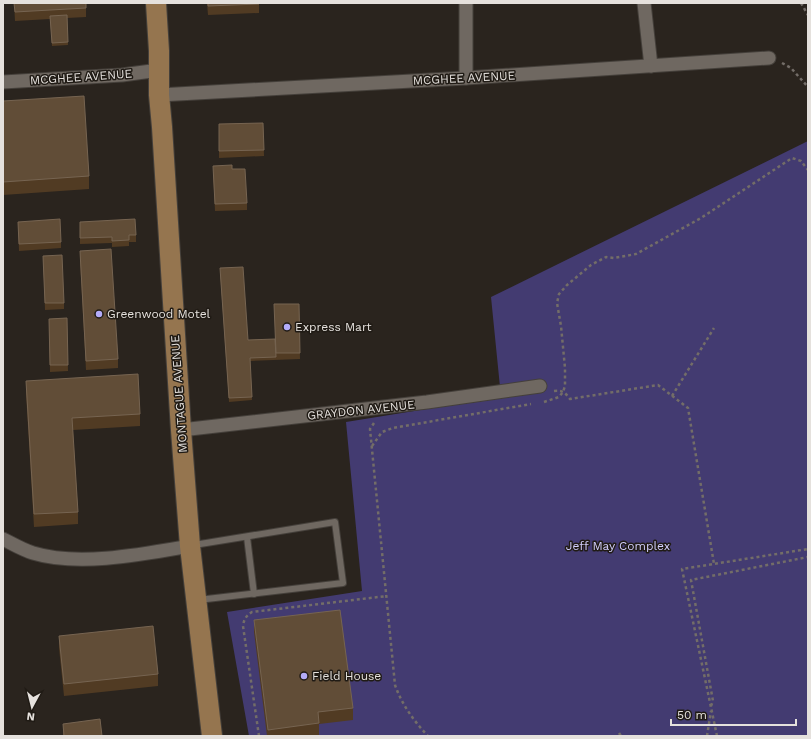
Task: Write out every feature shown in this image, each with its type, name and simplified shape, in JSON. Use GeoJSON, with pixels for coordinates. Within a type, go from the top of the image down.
{"type":"FeatureCollection","features":[{"type":"Feature","properties":{"kind":"main road","name":"MONTAGUE AVENUE"},"geometry":{"type":"LineString","coordinates":[[156,3],[159,51],[159,95],[181,430],[190,546],[212,736]]}},
{"type":"Feature","properties":{"kind":"street"},"geometry":{"type":"LineString","coordinates":[[466,3],[466,78]]}},
{"type":"Feature","properties":{"kind":"street"},"geometry":{"type":"LineString","coordinates":[[644,3],[651,66]]}},
{"type":"Feature","properties":{"kind":"street","name":"MCGHEE AVENUE"},"geometry":{"type":"LineString","coordinates":[[159,95],[466,78],[769,58]]}},
{"type":"Feature","properties":{"kind":"street","name":"MCGHEE AVENUE"},"geometry":{"type":"LineString","coordinates":[[3,82],[122,75],[159,70]]}},
{"type":"Feature","properties":{"kind":"street","name":"GRAYDON AVENUE"},"geometry":{"type":"LineString","coordinates":[[181,430],[545,389]]}},
{"type":"Feature","properties":{"kind":"street"},"geometry":{"type":"LineString","coordinates":[[3,539],[33,553],[56,558],[82,560],[146,554],[190,546]]}},
{"type":"Feature","properties":{"kind":"lane"},"geometry":{"type":"LineString","coordinates":[[190,546],[335,522],[343,583],[197,601]]}},
{"type":"Feature","properties":{"kind":"lane"},"geometry":{"type":"LineString","coordinates":[[247,537],[254,594]]}},
{"type":"Feature","properties":{"kind":"path"},"geometry":{"type":"LineString","coordinates":[[801,3],[808,15]]}},
{"type":"Feature","properties":{"kind":"path"},"geometry":{"type":"LineString","coordinates":[[769,58],[791,68],[808,87]]}},
{"type":"Feature","properties":{"kind":"path"},"geometry":{"type":"LineString","coordinates":[[543,402],[559,397],[565,386],[561,326],[557,303],[559,294],[567,285],[591,265],[606,257],[614,258],[636,254],[701,218],[792,158],[801,161],[808,170]]}},
{"type":"Feature","properties":{"kind":"path"},"geometry":{"type":"LineString","coordinates":[[672,396],[714,328]]}},
{"type":"Feature","properties":{"kind":"path"},"geometry":{"type":"LineString","coordinates":[[545,389],[566,393],[570,399],[658,385],[688,408],[714,564]]}},
{"type":"Feature","properties":{"kind":"path"},"geometry":{"type":"LineString","coordinates":[[372,446],[382,432],[393,428],[536,403]]}},
{"type":"Feature","properties":{"kind":"path"},"geometry":{"type":"LineString","coordinates":[[379,419],[373,423],[370,429],[396,685],[400,697],[411,716],[428,736]]}},
{"type":"Feature","properties":{"kind":"path"},"geometry":{"type":"LineString","coordinates":[[717,736],[682,569],[808,549]]}},
{"type":"Feature","properties":{"kind":"path"},"geometry":{"type":"LineString","coordinates":[[707,736],[713,701],[691,580],[808,557]]}},
{"type":"Feature","properties":{"kind":"path"},"geometry":{"type":"LineString","coordinates":[[259,736],[243,626],[244,618],[252,612],[387,596]]}},
{"type":"Feature","properties":{"kind":"green space","name":"Jeff May Complex"},"geometry":{"type":"Polygon","coordinates":[[[808,141],[808,736],[249,736],[227,612],[362,591],[346,422],[501,397],[491,297],[808,141]]]}},
{"type":"Feature","properties":{"kind":"building"},"geometry":{"type":"Polygon","coordinates":[[[14,3],[86,3],[86,8],[15,12],[14,3]]]}},
{"type":"Feature","properties":{"kind":"building"},"geometry":{"type":"Polygon","coordinates":[[[208,3],[259,3],[259,4],[208,6],[208,3]]]}},
{"type":"Feature","properties":{"kind":"building"},"geometry":{"type":"Polygon","coordinates":[[[67,15],[68,42],[52,43],[50,16],[67,15]]]}},
{"type":"Feature","properties":{"kind":"building"},"geometry":{"type":"Polygon","coordinates":[[[84,96],[89,176],[3,182],[3,101],[84,96]]]}},
{"type":"Feature","properties":{"kind":"building"},"geometry":{"type":"Polygon","coordinates":[[[263,123],[264,150],[219,151],[219,124],[263,123]]]}},
{"type":"Feature","properties":{"kind":"building"},"geometry":{"type":"Polygon","coordinates":[[[232,165],[232,169],[245,169],[247,203],[215,204],[213,166],[232,165]]]}},
{"type":"Feature","properties":{"kind":"building"},"geometry":{"type":"Polygon","coordinates":[[[60,219],[61,242],[19,244],[18,222],[60,219]]]}},
{"type":"Feature","properties":{"kind":"building"},"geometry":{"type":"Polygon","coordinates":[[[135,219],[136,235],[129,235],[129,240],[112,241],[112,237],[80,238],[80,222],[135,219]]]}},
{"type":"Feature","properties":{"kind":"building","name":"Greenwood Motel"},"geometry":{"type":"Polygon","coordinates":[[[111,249],[118,359],[86,361],[80,251],[111,249]]]}},
{"type":"Feature","properties":{"kind":"building"},"geometry":{"type":"Polygon","coordinates":[[[62,255],[64,303],[45,303],[43,256],[62,255]]]}},
{"type":"Feature","properties":{"kind":"building"},"geometry":{"type":"Polygon","coordinates":[[[243,267],[248,340],[275,339],[276,357],[250,358],[252,397],[229,398],[220,268],[243,267]]]}},
{"type":"Feature","properties":{"kind":"building","name":"Express Mart"},"geometry":{"type":"Polygon","coordinates":[[[274,304],[299,304],[300,353],[276,353],[274,304]]]}},
{"type":"Feature","properties":{"kind":"building"},"geometry":{"type":"Polygon","coordinates":[[[67,318],[68,365],[50,365],[49,319],[67,318]]]}},
{"type":"Feature","properties":{"kind":"building"},"geometry":{"type":"Polygon","coordinates":[[[138,374],[140,414],[72,418],[78,512],[34,514],[26,381],[138,374]]]}},
{"type":"Feature","properties":{"kind":"building","name":"Field House"},"geometry":{"type":"Polygon","coordinates":[[[340,610],[353,708],[318,712],[319,723],[268,730],[254,620],[340,610]]]}},
{"type":"Feature","properties":{"kind":"building"},"geometry":{"type":"Polygon","coordinates":[[[153,626],[158,674],[64,684],[59,636],[153,626]]]}},
{"type":"Feature","properties":{"kind":"building"},"geometry":{"type":"Polygon","coordinates":[[[100,719],[102,736],[64,736],[63,724],[100,719]]]}},
{"type":"Feature","properties":{"kind":"place","name":"Greenwood Motel"},"geometry":{"type":"Point","coordinates":[99,314]}},
{"type":"Feature","properties":{"kind":"place","name":"Express Mart"},"geometry":{"type":"Point","coordinates":[287,327]}},
{"type":"Feature","properties":{"kind":"place","name":"Field House"},"geometry":{"type":"Point","coordinates":[304,676]}}]}
